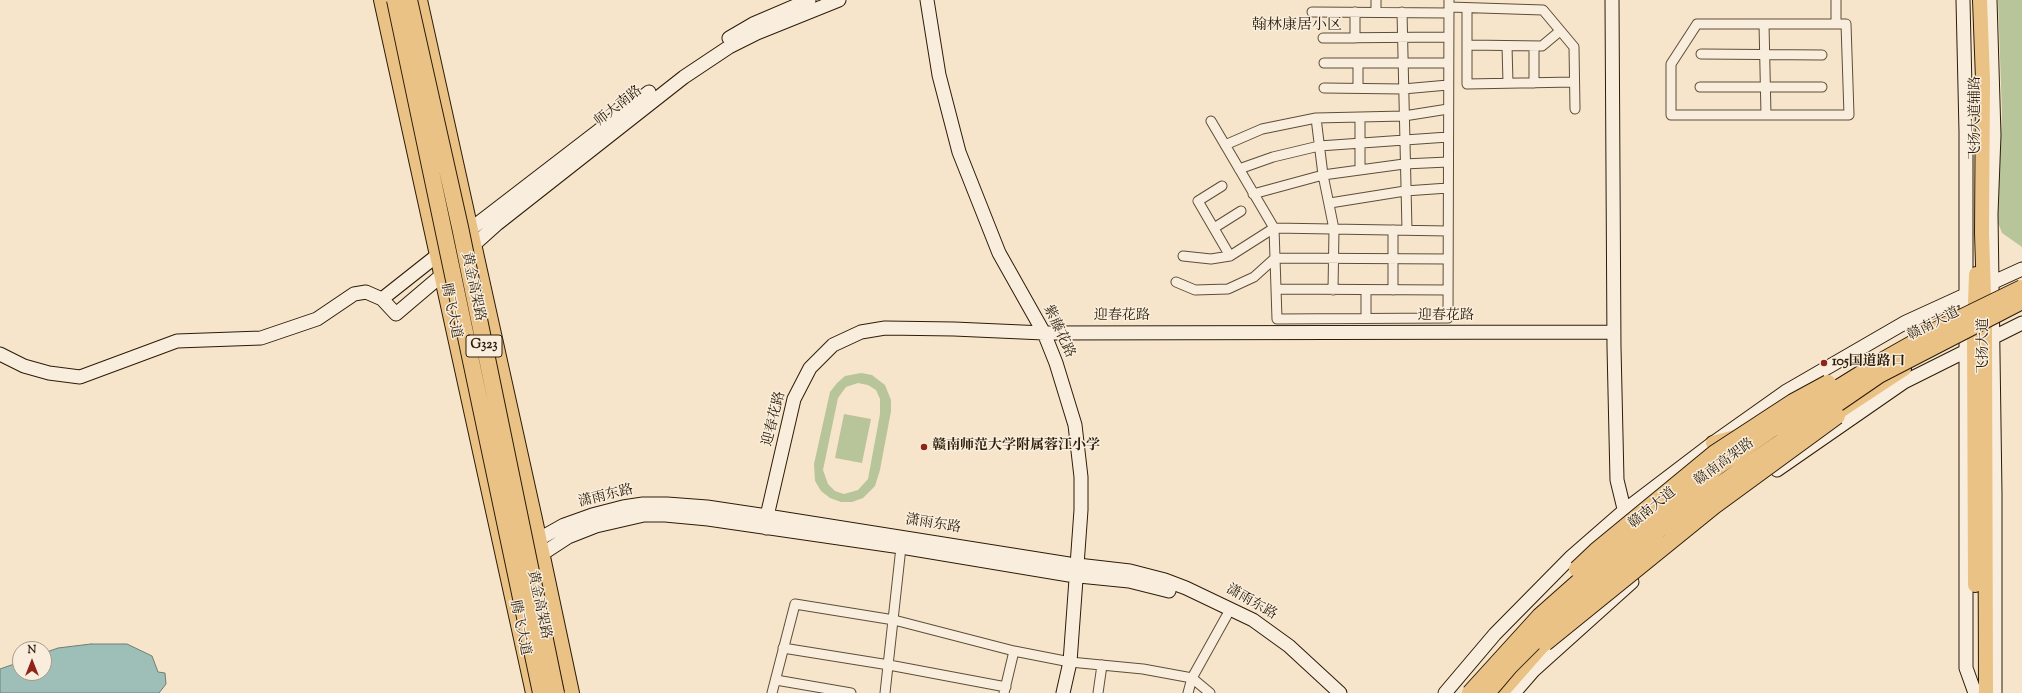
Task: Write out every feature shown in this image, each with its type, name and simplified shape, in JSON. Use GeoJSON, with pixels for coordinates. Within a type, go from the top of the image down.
{"type":"FeatureCollection","features":[{"type":"Feature","properties":{"kind":"highway","name":"黄金高架路"},"geometry":{"type":"LineString","coordinates":[[395,0],[541,693]]}},
{"type":"Feature","properties":{"kind":"highway","name":"黄金高架路"},"geometry":{"type":"LineString","coordinates":[[409,0],[460,227],[556,693]]}},
{"type":"Feature","properties":{"kind":"highway","name":"赣南高架路"},"geometry":{"type":"LineString","coordinates":[[1487,693],[1496,673],[1540,616],[1611,553],[1716,467],[1880,362],[1940,328],[2022,288]]}},
{"type":"Feature","properties":{"kind":"highway","name":"赣南高架路"},"geometry":{"type":"LineString","coordinates":[[1470,693],[1496,673],[1660,530],[1742,469],[1879,375],[2022,300]]}},
{"type":"Feature","properties":{"kind":"highway"},"geometry":{"type":"LineString","coordinates":[[1496,673],[1535,609],[1596,551],[1709,458],[1793,402],[1864,363]]}},
{"type":"Feature","properties":{"kind":"highway"},"geometry":{"type":"LineString","coordinates":[[1496,673],[1581,615],[1714,506],[1874,389]]}},
{"type":"Feature","properties":{"kind":"main road","name":"腾飞大道"},"geometry":{"type":"LineString","coordinates":[[381,0],[533,693]]}},
{"type":"Feature","properties":{"kind":"main road"},"geometry":{"type":"LineString","coordinates":[[420,0],[572,693]]}},
{"type":"Feature","properties":{"kind":"main road","name":"飞扬大道"},"geometry":{"type":"LineString","coordinates":[[1972,0],[1974,43],[1974,156],[1980,295]]}},
{"type":"Feature","properties":{"kind":"main road","name":"飞扬大道"},"geometry":{"type":"LineString","coordinates":[[1980,0],[1983,78],[1980,337],[1985,470],[1986,693]]}},
{"type":"Feature","properties":{"kind":"main road","name":"赣南大道"},"geometry":{"type":"LineString","coordinates":[[1461,693],[1503,645],[1581,569],[1629,528],[1754,431],[1864,363],[1980,295],[2022,281]]}},
{"type":"Feature","properties":{"kind":"main road","name":"赣南大道"},"geometry":{"type":"LineString","coordinates":[[1501,693],[1563,623],[1670,532],[1769,459],[1909,366],[1980,337],[2022,309]]}},
{"type":"Feature","properties":{"kind":"main road","name":"飞扬大道"},"geometry":{"type":"LineString","coordinates":[[1976,693],[1975,421],[1980,337]]}},
{"type":"Feature","properties":{"kind":"main road"},"geometry":{"type":"LineString","coordinates":[[1713,443],[1754,431]]}},
{"type":"Feature","properties":{"kind":"main road"},"geometry":{"type":"LineString","coordinates":[[1748,490],[1769,459]]}},
{"type":"Feature","properties":{"kind":"street","name":"师大南路"},"geometry":{"type":"LineString","coordinates":[[809,0],[753,24],[680,69],[437,255],[382,299],[396,314],[442,275],[503,219],[684,77],[729,47],[757,33],[839,0]]}},
{"type":"Feature","properties":{"kind":"street","name":"紫藤花路"},"geometry":{"type":"LineString","coordinates":[[921,0],[937,90],[947,130],[962,177],[994,255],[1040,333]]}},
{"type":"Feature","properties":{"kind":"street","name":"紫藤花路"},"geometry":{"type":"LineString","coordinates":[[927,0],[940,82],[961,158],[999,253],[1040,333],[1070,405],[1078,445],[1081,510],[1063,693]]}},
{"type":"Feature","properties":{"kind":"street"},"geometry":{"type":"LineString","coordinates":[[1376,0],[1376,12]]}},
{"type":"Feature","properties":{"kind":"street"},"geometry":{"type":"LineString","coordinates":[[1612,0],[1614,332],[1617,480],[1629,528]]}},
{"type":"Feature","properties":{"kind":"street"},"geometry":{"type":"LineString","coordinates":[[1836,0],[1836,24]]}},
{"type":"Feature","properties":{"kind":"street","name":"飞扬大道辅路"},"geometry":{"type":"LineString","coordinates":[[1963,0],[1966,132],[1974,156]]}},
{"type":"Feature","properties":{"kind":"street","name":"飞扬大道辅路"},"geometry":{"type":"LineString","coordinates":[[1982,233],[1991,214],[1994,135],[1990,0]]}},
{"type":"Feature","properties":{"kind":"street"},"geometry":{"type":"LineString","coordinates":[[1211,121],[1274,228],[1277,319],[1448,318],[1449,7]]}},
{"type":"Feature","properties":{"kind":"street"},"geometry":{"type":"LineString","coordinates":[[1312,12],[1402,12],[1449,7],[1543,10],[1574,47],[1575,109]]}},
{"type":"Feature","properties":{"kind":"street"},"geometry":{"type":"LineString","coordinates":[[1467,8],[1468,84],[1574,82]]}},
{"type":"Feature","properties":{"kind":"street"},"geometry":{"type":"LineString","coordinates":[[1355,12],[1355,38]]}},
{"type":"Feature","properties":{"kind":"street"},"geometry":{"type":"LineString","coordinates":[[1402,12],[1404,164],[1407,230]]}},
{"type":"Feature","properties":{"kind":"street"},"geometry":{"type":"LineString","coordinates":[[1697,24],[1764,24],[1846,24],[1849,115],[1671,115],[1671,64],[1697,24]]}},
{"type":"Feature","properties":{"kind":"street"},"geometry":{"type":"LineString","coordinates":[[1764,24],[1766,115]]}},
{"type":"Feature","properties":{"kind":"street"},"geometry":{"type":"LineString","coordinates":[[1468,45],[1542,46],[1560,31]]}},
{"type":"Feature","properties":{"kind":"street"},"geometry":{"type":"LineString","coordinates":[[1323,38],[1448,38]]}},
{"type":"Feature","properties":{"kind":"street"},"geometry":{"type":"LineString","coordinates":[[1965,80],[1974,43]]}},
{"type":"Feature","properties":{"kind":"street"},"geometry":{"type":"LineString","coordinates":[[1507,46],[1508,83]]}},
{"type":"Feature","properties":{"kind":"street"},"geometry":{"type":"LineString","coordinates":[[1534,46],[1534,83]]}},
{"type":"Feature","properties":{"kind":"street"},"geometry":{"type":"LineString","coordinates":[[1701,54],[1822,55]]}},
{"type":"Feature","properties":{"kind":"street"},"geometry":{"type":"LineString","coordinates":[[1358,63],[1358,88]]}},
{"type":"Feature","properties":{"kind":"street"},"geometry":{"type":"LineString","coordinates":[[1324,64],[1448,63]]}},
{"type":"Feature","properties":{"kind":"street"},"geometry":{"type":"LineString","coordinates":[[1324,88],[1403,89],[1448,85]]}},
{"type":"Feature","properties":{"kind":"street"},"geometry":{"type":"LineString","coordinates":[[1700,87],[1822,87]]}},
{"type":"Feature","properties":{"kind":"street"},"geometry":{"type":"LineString","coordinates":[[1225,145],[1262,129],[1316,118],[1404,116],[1448,109]]}},
{"type":"Feature","properties":{"kind":"street"},"geometry":{"type":"LineString","coordinates":[[1360,117],[1360,170]]}},
{"type":"Feature","properties":{"kind":"street"},"geometry":{"type":"LineString","coordinates":[[1316,118],[1323,175],[1330,203],[1334,229],[1333,290]]}},
{"type":"Feature","properties":{"kind":"street"},"geometry":{"type":"LineString","coordinates":[[1966,132],[1980,295],[1980,337],[1996,494],[1995,693]]}},
{"type":"Feature","properties":{"kind":"street"},"geometry":{"type":"LineString","coordinates":[[1239,169],[1273,157],[1319,146],[1448,137]]}},
{"type":"Feature","properties":{"kind":"street"},"geometry":{"type":"LineString","coordinates":[[1253,194],[1323,175],[1404,164],[1448,162]]}},
{"type":"Feature","properties":{"kind":"street"},"geometry":{"type":"LineString","coordinates":[[1222,186],[1198,201],[1230,256]]}},
{"type":"Feature","properties":{"kind":"street"},"geometry":{"type":"LineString","coordinates":[[1330,203],[1405,191],[1448,188]]}},
{"type":"Feature","properties":{"kind":"street"},"geometry":{"type":"LineString","coordinates":[[1214,228],[1242,211]]}},
{"type":"Feature","properties":{"kind":"street"},"geometry":{"type":"LineString","coordinates":[[1980,295],[1991,214]]}},
{"type":"Feature","properties":{"kind":"street"},"geometry":{"type":"LineString","coordinates":[[1183,256],[1211,259],[1230,256],[1274,228],[1448,231]]}},
{"type":"Feature","properties":{"kind":"street"},"geometry":{"type":"LineString","coordinates":[[1393,230],[1393,290]]}},
{"type":"Feature","properties":{"kind":"street"},"geometry":{"type":"LineString","coordinates":[[1176,282],[1195,290],[1228,289],[1254,277],[1275,258],[1448,259]]}},
{"type":"Feature","properties":{"kind":"street"},"geometry":{"type":"LineString","coordinates":[[1445,693],[1495,634],[1570,558],[1625,510],[1713,443],[1785,392],[1906,322],[1942,304],[1980,295],[2022,269]]}},
{"type":"Feature","properties":{"kind":"street"},"geometry":{"type":"LineString","coordinates":[[1276,289],[1448,290]]}},
{"type":"Feature","properties":{"kind":"street"},"geometry":{"type":"LineString","coordinates":[[1366,290],[1366,318]]}},
{"type":"Feature","properties":{"kind":"street"},"geometry":{"type":"LineString","coordinates":[[0,354],[24,366],[49,373],[80,377],[177,341],[261,338],[317,319],[354,294],[366,292],[382,299]]}},
{"type":"Feature","properties":{"kind":"street"},"geometry":{"type":"LineString","coordinates":[[1514,693],[1532,672],[1649,566],[1707,519],[1904,382],[1980,337],[2022,324]]}},
{"type":"Feature","properties":{"kind":"street","name":"迎春花路"},"geometry":{"type":"LineString","coordinates":[[767,522],[794,399],[810,368],[833,345],[861,332],[885,328],[954,329],[1040,333],[1614,332]]}},
{"type":"Feature","properties":{"kind":"street"},"geometry":{"type":"LineString","coordinates":[[1976,693],[1966,668],[1966,444],[1980,337]]}},
{"type":"Feature","properties":{"kind":"street"},"geometry":{"type":"LineString","coordinates":[[1966,444],[1975,421]]}},
{"type":"Feature","properties":{"kind":"street"},"geometry":{"type":"LineString","coordinates":[[1985,470],[1996,494]]}},
{"type":"Feature","properties":{"kind":"street","name":"潇雨东路"},"geometry":{"type":"LineString","coordinates":[[507,575],[539,539],[564,525],[592,515],[642,504],[707,507],[767,522],[901,547],[1074,570],[1130,571],[1165,580],[1228,611],[1253,620],[1289,646],[1340,693]]}},
{"type":"Feature","properties":{"kind":"street"},"geometry":{"type":"LineString","coordinates":[[1966,504],[1975,527]]}},
{"type":"Feature","properties":{"kind":"street","name":"潇雨东路"},"geometry":{"type":"LineString","coordinates":[[511,592],[542,554],[568,537],[596,526],[644,515],[767,522],[1074,570]]}},
{"type":"Feature","properties":{"kind":"street"},"geometry":{"type":"LineString","coordinates":[[885,693],[901,547]]}},
{"type":"Feature","properties":{"kind":"street"},"geometry":{"type":"LineString","coordinates":[[1985,604],[1995,562]]}},
{"type":"Feature","properties":{"kind":"street"},"geometry":{"type":"LineString","coordinates":[[772,693],[795,604],[894,620],[1014,651],[1065,662],[1143,669],[1192,678],[1210,693]]}},
{"type":"Feature","properties":{"kind":"street"},"geometry":{"type":"LineString","coordinates":[[1188,693],[1192,678],[1228,611]]}},
{"type":"Feature","properties":{"kind":"street","name":"潇雨东路"},"geometry":{"type":"LineString","coordinates":[[1228,611],[1284,654],[1328,693]]}},
{"type":"Feature","properties":{"kind":"street"},"geometry":{"type":"LineString","coordinates":[[783,648],[889,664],[1005,690],[1014,651]]}},
{"type":"Feature","properties":{"kind":"street","name":"紫藤花路"},"geometry":{"type":"LineString","coordinates":[[1054,693],[1065,662]]}},
{"type":"Feature","properties":{"kind":"street"},"geometry":{"type":"LineString","coordinates":[[1098,693],[1102,665]]}},
{"type":"Feature","properties":{"kind":"street"},"geometry":{"type":"LineString","coordinates":[[776,680],[851,693]]}},
{"type":"Feature","properties":{"kind":"green space"},"geometry":{"type":"Polygon","coordinates":[[[1998,0],[2022,0],[2022,247],[2002,233],[1997,220],[2002,113],[1998,0]]]}},
{"type":"Feature","properties":{"kind":"green space"},"geometry":{"type":"Polygon","coordinates":[[[861,373],[872,375],[885,385],[891,400],[891,411],[880,470],[875,486],[863,498],[852,502],[841,502],[830,498],[821,491],[815,481],[814,464],[830,392],[845,376],[861,373]],[[858,383],[846,387],[838,398],[823,470],[828,484],[835,491],[844,494],[858,490],[868,479],[880,414],[880,399],[876,390],[868,385],[858,383]]]}},
{"type":"Feature","properties":{"kind":"green space"},"geometry":{"type":"Polygon","coordinates":[[[844,414],[871,419],[862,463],[835,458],[844,414]]]}},
{"type":"Feature","properties":{"kind":"water"},"geometry":{"type":"Polygon","coordinates":[[[91,644],[127,644],[152,656],[158,672],[165,673],[166,684],[159,693],[0,693],[0,669],[12,665],[12,681],[52,681],[52,650],[91,644]]]}},
{"type":"Feature","properties":{"kind":"place","name":"105国道路口"},"geometry":{"type":"Point","coordinates":[1824,363]}},
{"type":"Feature","properties":{"kind":"place","name":"赣南师范大学附属蓉江小学"},"geometry":{"type":"Point","coordinates":[924,447]}},
{"type":"Feature","properties":{"kind":"district","name":"翰林康居小区"},"geometry":{"type":"Point","coordinates":[1297,26]}}]}
